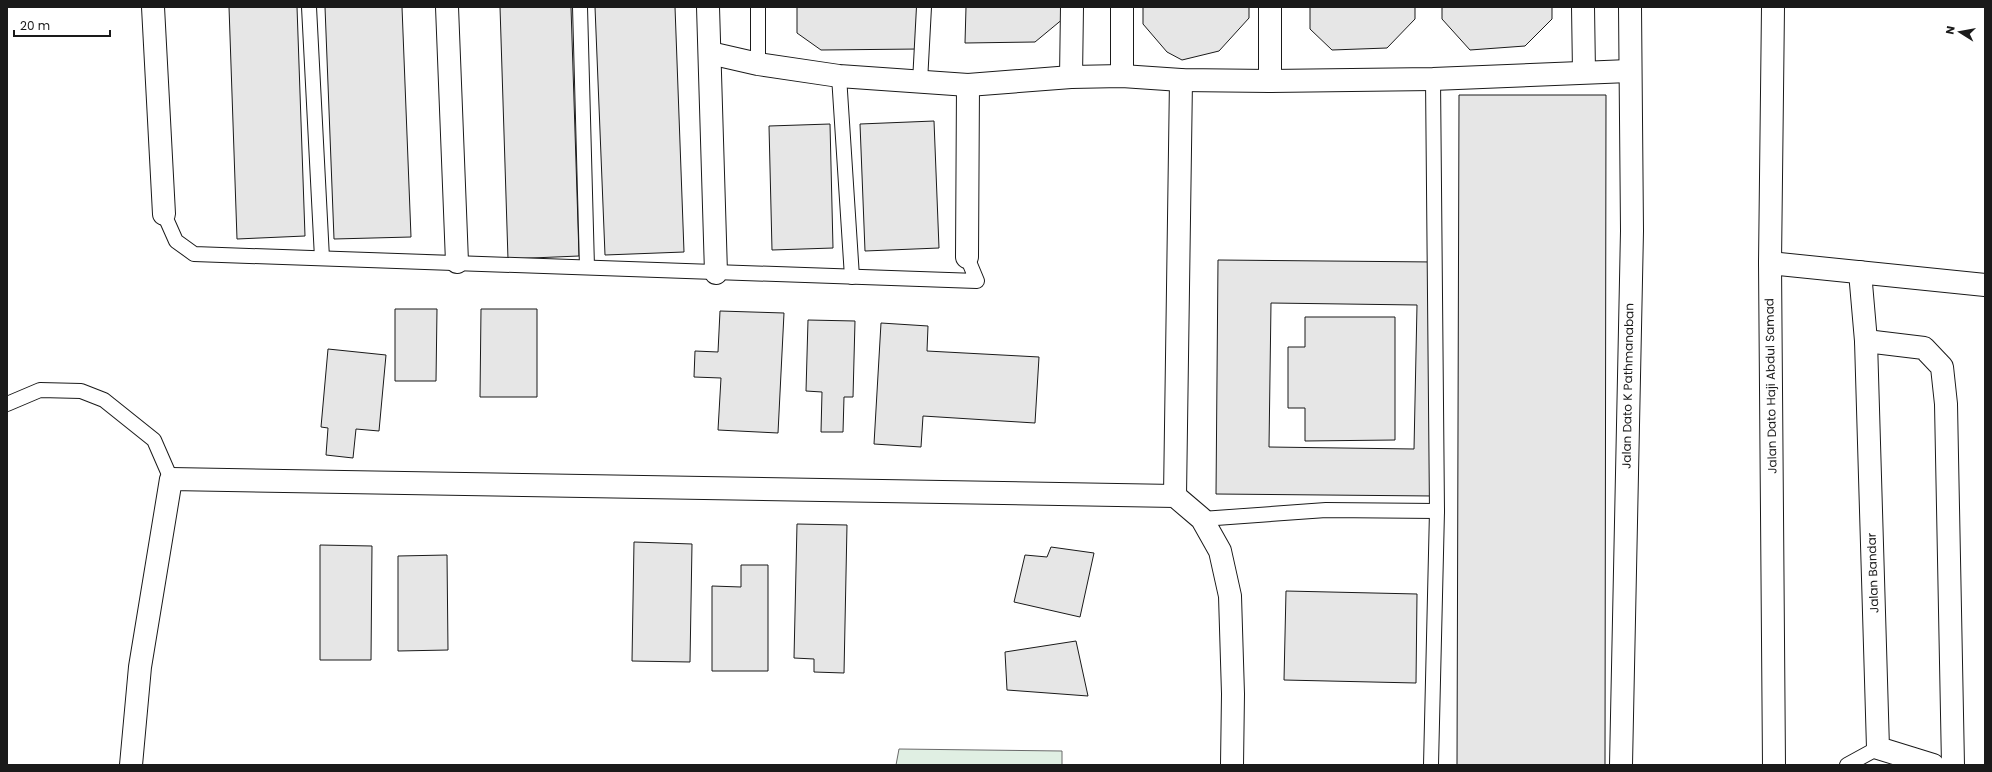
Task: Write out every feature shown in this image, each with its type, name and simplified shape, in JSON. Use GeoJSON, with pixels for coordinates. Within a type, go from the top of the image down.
{"type":"FeatureCollection","features":[{"type":"Feature","properties":{"kind":"street"},"geometry":{"type":"LineString","coordinates":[[154,7],[164,214]]}},
{"type":"Feature","properties":{"kind":"street"},"geometry":{"type":"LineString","coordinates":[[447,7],[457,262]]}},
{"type":"Feature","properties":{"kind":"street"},"geometry":{"type":"LineString","coordinates":[[708,7],[716,273]]}},
{"type":"Feature","properties":{"kind":"street"},"geometry":{"type":"LineString","coordinates":[[1071,77],[1072,7]]}},
{"type":"Feature","properties":{"kind":"street"},"geometry":{"type":"LineString","coordinates":[[1122,7],[1122,76]]}},
{"type":"Feature","properties":{"kind":"street"},"geometry":{"type":"LineString","coordinates":[[1270,7],[1270,82]]}},
{"type":"Feature","properties":{"kind":"street"},"geometry":{"type":"LineString","coordinates":[[1583,7],[1584,72]]}},
{"type":"Feature","properties":{"kind":"street","name":"Jalan Dato K Pathmanaban"},"geometry":{"type":"LineString","coordinates":[[1621,765],[1632,231],[1629,71],[1630,7]]}},
{"type":"Feature","properties":{"kind":"street","name":"Jalan Dato Haji Abdul Samad"},"geometry":{"type":"LineString","coordinates":[[1773,7],[1770,263],[1774,765]]}},
{"type":"Feature","properties":{"kind":"street"},"geometry":{"type":"LineString","coordinates":[[710,53],[758,64],[839,76],[968,85],[1071,77],[1122,76],[1181,80],[1270,82],[1433,80],[1629,71]]}},
{"type":"Feature","properties":{"kind":"street"},"geometry":{"type":"LineString","coordinates":[[1175,496],[1181,80]]}},
{"type":"Feature","properties":{"kind":"street"},"geometry":{"type":"LineString","coordinates":[[967,257],[968,85]]}},
{"type":"Feature","properties":{"kind":"street"},"geometry":{"type":"LineString","coordinates":[[1770,263],[1985,285]]}},
{"type":"Feature","properties":{"kind":"street","name":"Jalan Bandar"},"geometry":{"type":"LineString","coordinates":[[1860,272],[1866,341],[1878,748]]}},
{"type":"Feature","properties":{"kind":"street"},"geometry":{"type":"LineString","coordinates":[[1866,341],[1924,348],[1942,367],[1946,404],[1953,765]]}},
{"type":"Feature","properties":{"kind":"street"},"geometry":{"type":"LineString","coordinates":[[131,765],[140,667],[171,479],[1175,496],[1202,519],[1220,551],[1230,596],[1232,765]]}},
{"type":"Feature","properties":{"kind":"street"},"geometry":{"type":"LineString","coordinates":[[1878,748],[1933,765]]}},
{"type":"Feature","properties":{"kind":"lane"},"geometry":{"type":"LineString","coordinates":[[309,7],[322,258]]}},
{"type":"Feature","properties":{"kind":"lane"},"geometry":{"type":"LineString","coordinates":[[580,7],[587,266]]}},
{"type":"Feature","properties":{"kind":"lane"},"geometry":{"type":"LineString","coordinates":[[758,7],[758,64]]}},
{"type":"Feature","properties":{"kind":"lane"},"geometry":{"type":"LineString","coordinates":[[920,82],[924,7]]}},
{"type":"Feature","properties":{"kind":"lane"},"geometry":{"type":"LineString","coordinates":[[839,76],[852,277]]}},
{"type":"Feature","properties":{"kind":"lane"},"geometry":{"type":"LineString","coordinates":[[1431,765],[1437,511],[1433,80]]}},
{"type":"Feature","properties":{"kind":"lane"},"geometry":{"type":"LineString","coordinates":[[164,214],[176,241],[194,254],[587,266],[716,273],[977,281],[967,257]]}},
{"type":"Feature","properties":{"kind":"lane"},"geometry":{"type":"LineString","coordinates":[[7,404],[40,390],[81,391],[104,400],[154,440],[171,479]]}},
{"type":"Feature","properties":{"kind":"lane"},"geometry":{"type":"LineString","coordinates":[[1202,519],[1326,510],[1437,511]]}},
{"type":"Feature","properties":{"kind":"lane"},"geometry":{"type":"LineString","coordinates":[[1847,765],[1878,748]]}},
{"type":"Feature","properties":{"kind":"green space"},"geometry":{"type":"Polygon","coordinates":[[[899,749],[1062,751],[1062,765],[896,765],[899,749]]]}},
{"type":"Feature","properties":{"kind":"building"},"geometry":{"type":"Polygon","coordinates":[[[229,7],[297,7],[305,236],[237,239],[229,7]]]}},
{"type":"Feature","properties":{"kind":"building"},"geometry":{"type":"Polygon","coordinates":[[[325,7],[402,7],[411,237],[334,239],[325,7]]]}},
{"type":"Feature","properties":{"kind":"building"},"geometry":{"type":"Polygon","coordinates":[[[500,7],[571,7],[579,256],[508,259],[500,7]]]}},
{"type":"Feature","properties":{"kind":"building"},"geometry":{"type":"Polygon","coordinates":[[[595,7],[675,7],[684,252],[605,255],[595,7]]]}},
{"type":"Feature","properties":{"kind":"building"},"geometry":{"type":"Polygon","coordinates":[[[797,7],[919,7],[919,49],[821,50],[797,33],[797,7]]]}},
{"type":"Feature","properties":{"kind":"building"},"geometry":{"type":"Polygon","coordinates":[[[966,7],[1064,7],[1064,18],[1035,42],[965,43],[966,7]]]}},
{"type":"Feature","properties":{"kind":"building"},"geometry":{"type":"Polygon","coordinates":[[[1143,7],[1249,7],[1249,18],[1219,51],[1182,60],[1167,52],[1143,24],[1143,7]]]}},
{"type":"Feature","properties":{"kind":"building"},"geometry":{"type":"Polygon","coordinates":[[[1310,7],[1415,7],[1415,19],[1387,48],[1332,50],[1310,29],[1310,7]]]}},
{"type":"Feature","properties":{"kind":"building"},"geometry":{"type":"Polygon","coordinates":[[[1442,7],[1552,7],[1552,19],[1525,46],[1470,50],[1442,19],[1442,7]]]}},
{"type":"Feature","properties":{"kind":"building"},"geometry":{"type":"Polygon","coordinates":[[[1459,95],[1606,95],[1605,765],[1457,765],[1459,95]]]}},
{"type":"Feature","properties":{"kind":"building"},"geometry":{"type":"Polygon","coordinates":[[[934,121],[939,248],[865,251],[860,124],[934,121]]]}},
{"type":"Feature","properties":{"kind":"building"},"geometry":{"type":"Polygon","coordinates":[[[830,124],[833,248],[772,250],[769,126],[830,124]]]}},
{"type":"Feature","properties":{"kind":"building"},"geometry":{"type":"Polygon","coordinates":[[[1218,260],[1435,262],[1433,496],[1216,494],[1218,260]],[[1271,303],[1269,447],[1414,449],[1417,305],[1271,303]]]}},
{"type":"Feature","properties":{"kind":"building"},"geometry":{"type":"Polygon","coordinates":[[[395,309],[437,309],[436,381],[395,381],[395,309]]]}},
{"type":"Feature","properties":{"kind":"building"},"geometry":{"type":"Polygon","coordinates":[[[481,309],[537,309],[537,397],[480,397],[481,309]]]}},
{"type":"Feature","properties":{"kind":"building"},"geometry":{"type":"Polygon","coordinates":[[[720,311],[784,313],[778,433],[718,430],[721,378],[694,377],[695,351],[718,352],[720,311]]]}},
{"type":"Feature","properties":{"kind":"building"},"geometry":{"type":"Polygon","coordinates":[[[1305,317],[1395,317],[1395,440],[1305,441],[1305,408],[1288,408],[1288,347],[1305,347],[1305,317]]]}},
{"type":"Feature","properties":{"kind":"building"},"geometry":{"type":"Polygon","coordinates":[[[808,320],[855,321],[853,397],[844,397],[843,432],[821,432],[822,392],[806,391],[808,320]]]}},
{"type":"Feature","properties":{"kind":"building"},"geometry":{"type":"Polygon","coordinates":[[[881,323],[928,326],[927,351],[1039,357],[1035,423],[923,416],[921,447],[874,444],[881,323]]]}},
{"type":"Feature","properties":{"kind":"building"},"geometry":{"type":"Polygon","coordinates":[[[328,349],[386,355],[379,431],[356,429],[353,458],[326,455],[328,428],[321,427],[328,349]]]}},
{"type":"Feature","properties":{"kind":"building"},"geometry":{"type":"Polygon","coordinates":[[[797,524],[847,525],[844,673],[814,672],[814,659],[794,658],[797,524]]]}},
{"type":"Feature","properties":{"kind":"building"},"geometry":{"type":"Polygon","coordinates":[[[634,542],[692,544],[690,662],[632,661],[634,542]]]}},
{"type":"Feature","properties":{"kind":"building"},"geometry":{"type":"Polygon","coordinates":[[[320,545],[372,546],[371,660],[320,660],[320,545]]]}},
{"type":"Feature","properties":{"kind":"building"},"geometry":{"type":"Polygon","coordinates":[[[1051,547],[1094,553],[1080,617],[1014,602],[1025,555],[1047,557],[1051,547]]]}},
{"type":"Feature","properties":{"kind":"building"},"geometry":{"type":"Polygon","coordinates":[[[447,555],[448,650],[398,651],[398,556],[447,555]]]}},
{"type":"Feature","properties":{"kind":"building"},"geometry":{"type":"Polygon","coordinates":[[[741,565],[768,565],[768,671],[712,671],[712,586],[741,587],[741,565]]]}},
{"type":"Feature","properties":{"kind":"building"},"geometry":{"type":"Polygon","coordinates":[[[1286,591],[1417,594],[1416,683],[1284,680],[1286,591]]]}},
{"type":"Feature","properties":{"kind":"building"},"geometry":{"type":"Polygon","coordinates":[[[1076,641],[1088,696],[1007,690],[1005,652],[1076,641]]]}}]}
